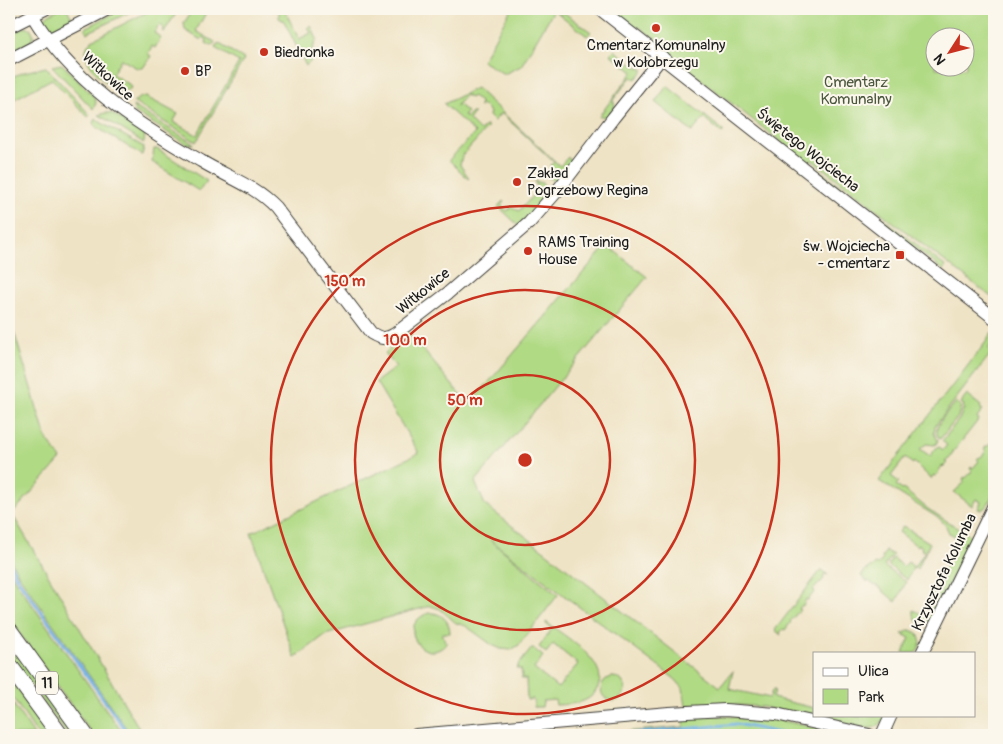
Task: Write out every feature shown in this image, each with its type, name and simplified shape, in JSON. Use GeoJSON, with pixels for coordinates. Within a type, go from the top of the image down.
{"type":"FeatureCollection","features":[{"type":"Feature","properties":{"kind":"main road","name":"11"},"geometry":{"type":"LineString","coordinates":[[9,630],[85,735]]}},
{"type":"Feature","properties":{"kind":"main road","name":"11"},"geometry":{"type":"LineString","coordinates":[[9,665],[60,735]]}},
{"type":"Feature","properties":{"kind":"street"},"geometry":{"type":"LineString","coordinates":[[9,27],[45,9]]}},
{"type":"Feature","properties":{"kind":"street"},"geometry":{"type":"LineString","coordinates":[[9,60],[108,9]]}},
{"type":"Feature","properties":{"kind":"street","name":"Świętego Wojciecha"},"geometry":{"type":"LineString","coordinates":[[600,9],[994,318]]}},
{"type":"Feature","properties":{"kind":"street"},"geometry":{"type":"LineString","coordinates":[[32,15],[48,40]]}},
{"type":"Feature","properties":{"kind":"street","name":"Witkowice"},"geometry":{"type":"LineString","coordinates":[[48,40],[90,86],[114,106],[194,157],[264,196],[371,333],[379,338],[387,339],[448,293],[529,223],[558,190],[662,57]]}},
{"type":"Feature","properties":{"kind":"street","name":"Krzysztofa Kolumba"},"geometry":{"type":"LineString","coordinates":[[922,652],[994,505]]}},
{"type":"Feature","properties":{"kind":"street"},"geometry":{"type":"LineString","coordinates":[[416,735],[686,711],[725,710],[760,712],[869,735]]}},
{"type":"Feature","properties":{"kind":"street"},"geometry":{"type":"LineString","coordinates":[[882,735],[892,716]]}},
{"type":"Feature","properties":{"kind":"green space"},"geometry":{"type":"Polygon","coordinates":[[[59,9],[67,9],[73,20],[55,30],[48,29],[44,19],[59,9]]]}},
{"type":"Feature","properties":{"kind":"green space"},"geometry":{"type":"Polygon","coordinates":[[[123,9],[136,9],[87,33],[85,28],[123,9]]]}},
{"type":"Feature","properties":{"kind":"green space"},"geometry":{"type":"Polygon","coordinates":[[[153,9],[179,9],[164,32],[162,31],[164,28],[159,25],[154,33],[161,37],[155,48],[152,46],[148,54],[151,56],[143,68],[137,68],[121,59],[112,74],[129,84],[131,88],[127,91],[116,92],[88,61],[87,47],[92,40],[153,9]]]}},
{"type":"Feature","properties":{"kind":"green space"},"geometry":{"type":"Polygon","coordinates":[[[193,9],[208,9],[196,31],[215,42],[212,46],[206,43],[207,40],[203,37],[201,40],[185,30],[184,23],[193,9]]]}},
{"type":"Feature","properties":{"kind":"green space"},"geometry":{"type":"Polygon","coordinates":[[[279,9],[284,9],[299,39],[311,33],[308,28],[311,26],[317,39],[309,57],[311,61],[306,66],[284,21],[279,18],[279,9]]]}},
{"type":"Feature","properties":{"kind":"green space"},"geometry":{"type":"Polygon","coordinates":[[[511,9],[559,9],[591,32],[587,36],[554,10],[521,66],[504,74],[482,61],[511,9]]]}},
{"type":"Feature","properties":{"kind":"green space","name":"Cmentarz Komunalny"},"geometry":{"type":"Polygon","coordinates":[[[611,9],[994,9],[994,299],[812,160],[809,164],[656,44],[658,41],[639,27],[636,28],[611,9]]]}},
{"type":"Feature","properties":{"kind":"green space"},"geometry":{"type":"Polygon","coordinates":[[[25,27],[32,31],[33,36],[30,42],[9,53],[9,35],[25,27]]]}},
{"type":"Feature","properties":{"kind":"green space"},"geometry":{"type":"Polygon","coordinates":[[[218,43],[244,59],[196,142],[133,102],[141,97],[146,97],[178,114],[173,122],[197,135],[239,62],[215,48],[218,43]]]}},
{"type":"Feature","properties":{"kind":"green space"},"geometry":{"type":"Polygon","coordinates":[[[614,50],[632,64],[644,70],[636,79],[631,77],[613,100],[615,106],[607,117],[599,116],[633,72],[610,54],[614,50]]]}},
{"type":"Feature","properties":{"kind":"green space"},"geometry":{"type":"Polygon","coordinates":[[[62,64],[95,98],[96,103],[93,109],[52,66],[62,64]]]}},
{"type":"Feature","properties":{"kind":"green space"},"geometry":{"type":"Polygon","coordinates":[[[46,67],[90,115],[88,117],[52,79],[9,102],[9,78],[46,67]]]}},
{"type":"Feature","properties":{"kind":"green space"},"geometry":{"type":"Polygon","coordinates":[[[667,86],[724,131],[722,133],[704,118],[692,132],[655,102],[667,86]]]}},
{"type":"Feature","properties":{"kind":"green space"},"geometry":{"type":"Polygon","coordinates":[[[476,88],[560,166],[568,157],[572,163],[559,179],[552,180],[544,173],[548,172],[552,176],[555,173],[550,166],[554,162],[501,113],[494,121],[489,116],[490,112],[483,105],[479,107],[480,102],[473,96],[470,98],[466,95],[455,107],[459,105],[467,112],[464,115],[466,118],[471,113],[474,113],[469,120],[480,131],[487,125],[487,128],[462,156],[460,165],[469,178],[449,160],[475,133],[444,104],[476,88]]]}},
{"type":"Feature","properties":{"kind":"green space"},"geometry":{"type":"Polygon","coordinates":[[[133,106],[194,144],[186,144],[135,112],[133,106]]]}},
{"type":"Feature","properties":{"kind":"green space"},"geometry":{"type":"Polygon","coordinates":[[[111,113],[145,133],[144,143],[99,115],[111,113]]]}},
{"type":"Feature","properties":{"kind":"green space"},"geometry":{"type":"Polygon","coordinates":[[[95,119],[144,147],[142,155],[96,127],[93,123],[95,119]]]}},
{"type":"Feature","properties":{"kind":"green space"},"geometry":{"type":"Polygon","coordinates":[[[154,149],[157,149],[207,181],[199,191],[152,162],[154,149]]]}},
{"type":"Feature","properties":{"kind":"green space"},"geometry":{"type":"Polygon","coordinates":[[[815,167],[946,267],[943,270],[815,167]]]}},
{"type":"Feature","properties":{"kind":"green space"},"geometry":{"type":"Polygon","coordinates":[[[535,181],[542,183],[548,192],[520,227],[498,206],[503,201],[501,205],[507,211],[512,207],[519,211],[540,188],[536,185],[535,181]]]}},
{"type":"Feature","properties":{"kind":"green space"},"geometry":{"type":"Polygon","coordinates":[[[607,245],[647,277],[475,482],[485,505],[720,687],[733,671],[729,689],[770,698],[772,690],[775,690],[773,698],[813,708],[813,716],[885,716],[882,722],[872,728],[864,728],[763,707],[725,704],[686,706],[683,688],[675,679],[490,540],[558,595],[519,645],[511,650],[501,649],[492,645],[466,626],[456,623],[440,609],[430,606],[325,635],[295,658],[251,533],[419,453],[376,382],[396,367],[385,353],[409,333],[469,405],[607,245]]]}},
{"type":"Feature","properties":{"kind":"green space"},"geometry":{"type":"Polygon","coordinates":[[[9,315],[46,438],[61,459],[12,514],[143,735],[131,735],[19,576],[9,557],[9,315]]]}},
{"type":"Feature","properties":{"kind":"green space"},"geometry":{"type":"Polygon","coordinates":[[[992,332],[994,334],[994,342],[988,348],[992,352],[935,426],[934,433],[938,441],[935,445],[926,444],[920,449],[930,456],[938,446],[943,450],[947,445],[942,441],[960,418],[963,409],[965,409],[961,403],[967,395],[981,406],[980,408],[983,410],[976,423],[936,476],[934,475],[931,479],[914,462],[913,464],[905,458],[891,476],[899,482],[896,485],[902,490],[972,537],[932,620],[922,623],[915,618],[914,610],[922,614],[959,538],[949,533],[940,519],[879,481],[992,332]]]}},
{"type":"Feature","properties":{"kind":"green space"},"geometry":{"type":"Polygon","coordinates":[[[956,402],[961,406],[958,417],[940,439],[937,435],[938,425],[956,402]]]}},
{"type":"Feature","properties":{"kind":"green space"},"geometry":{"type":"Polygon","coordinates":[[[993,436],[995,477],[991,498],[987,506],[981,510],[978,509],[981,502],[976,499],[972,506],[954,492],[965,482],[963,480],[964,477],[966,478],[972,471],[971,467],[973,468],[979,461],[977,459],[986,451],[984,449],[993,440],[991,438],[993,436]]]}},
{"type":"Feature","properties":{"kind":"green space"},"geometry":{"type":"Polygon","coordinates":[[[903,526],[930,543],[917,569],[913,568],[907,580],[888,565],[893,558],[904,567],[908,562],[914,567],[925,552],[921,549],[922,547],[918,544],[917,546],[899,532],[903,526]]]}},
{"type":"Feature","properties":{"kind":"green space"},"geometry":{"type":"Polygon","coordinates":[[[886,551],[893,555],[884,566],[906,582],[896,602],[876,585],[868,582],[861,576],[866,569],[868,570],[875,564],[878,565],[886,551]]]}},
{"type":"Feature","properties":{"kind":"green space"},"geometry":{"type":"Polygon","coordinates":[[[9,570],[124,735],[93,735],[9,619],[9,570]]]}},
{"type":"Feature","properties":{"kind":"green space"},"geometry":{"type":"Polygon","coordinates":[[[821,570],[828,575],[825,574],[824,579],[813,590],[815,591],[808,600],[806,599],[785,630],[783,629],[780,633],[781,635],[775,630],[821,570]]]}},
{"type":"Feature","properties":{"kind":"green space"},"geometry":{"type":"Polygon","coordinates":[[[429,613],[437,614],[444,618],[450,629],[450,633],[442,633],[447,643],[439,650],[430,651],[423,648],[413,635],[414,626],[419,619],[429,613]]]}},
{"type":"Feature","properties":{"kind":"green space"},"geometry":{"type":"Polygon","coordinates":[[[546,622],[584,651],[598,669],[600,679],[597,689],[589,698],[574,703],[556,705],[555,700],[543,701],[542,707],[534,707],[533,699],[527,700],[526,679],[522,679],[521,669],[517,669],[519,663],[532,648],[543,656],[534,669],[558,688],[578,664],[553,644],[546,653],[539,647],[552,629],[546,622]]]}},
{"type":"Feature","properties":{"kind":"green space"},"geometry":{"type":"Polygon","coordinates":[[[910,630],[918,633],[921,643],[916,652],[903,652],[910,638],[902,634],[910,630]]]}},
{"type":"Feature","properties":{"kind":"green space"},"geometry":{"type":"Polygon","coordinates":[[[9,641],[77,735],[67,735],[9,654],[9,641]]]}},
{"type":"Feature","properties":{"kind":"green space"},"geometry":{"type":"Polygon","coordinates":[[[9,676],[51,735],[38,735],[9,692],[9,676]]]}},
{"type":"Feature","properties":{"kind":"green space"},"geometry":{"type":"Polygon","coordinates":[[[613,677],[621,681],[625,689],[621,697],[613,701],[605,697],[601,689],[605,681],[613,677]]]}},
{"type":"Feature","properties":{"kind":"green space"},"geometry":{"type":"Polygon","coordinates":[[[9,698],[34,735],[9,735],[9,698]]]}},
{"type":"Feature","properties":{"kind":"green space"},"geometry":{"type":"Polygon","coordinates":[[[707,715],[774,719],[851,735],[586,735],[684,727],[684,717],[707,715]]]}},
{"type":"Feature","properties":{"kind":"waterway"},"geometry":{"type":"LineString","coordinates":[[9,562],[17,578],[129,735]]}},
{"type":"Feature","properties":{"kind":"waterway"},"geometry":{"type":"LineString","coordinates":[[620,735],[737,724],[789,735]]}},
{"type":"Feature","properties":{"kind":"place","name":"Cmentarz Komunalny w Kołobrzegu"},"geometry":{"type":"Point","coordinates":[656,28]}},
{"type":"Feature","properties":{"kind":"place","name":"Biedronka"},"geometry":{"type":"Point","coordinates":[264,52]}},
{"type":"Feature","properties":{"kind":"place","name":"BP"},"geometry":{"type":"Point","coordinates":[185,71]}},
{"type":"Feature","properties":{"kind":"place","name":"Zakład Pogrzebowy Regina"},"geometry":{"type":"Point","coordinates":[517,182]}},
{"type":"Feature","properties":{"kind":"place","name":"RAMS Training House"},"geometry":{"type":"Point","coordinates":[528,251]}},
{"type":"Feature","properties":{"kind":"place","name":"św. Wojciecha - cmentarz"},"geometry":{"type":"Point","coordinates":[900,255]}}]}
